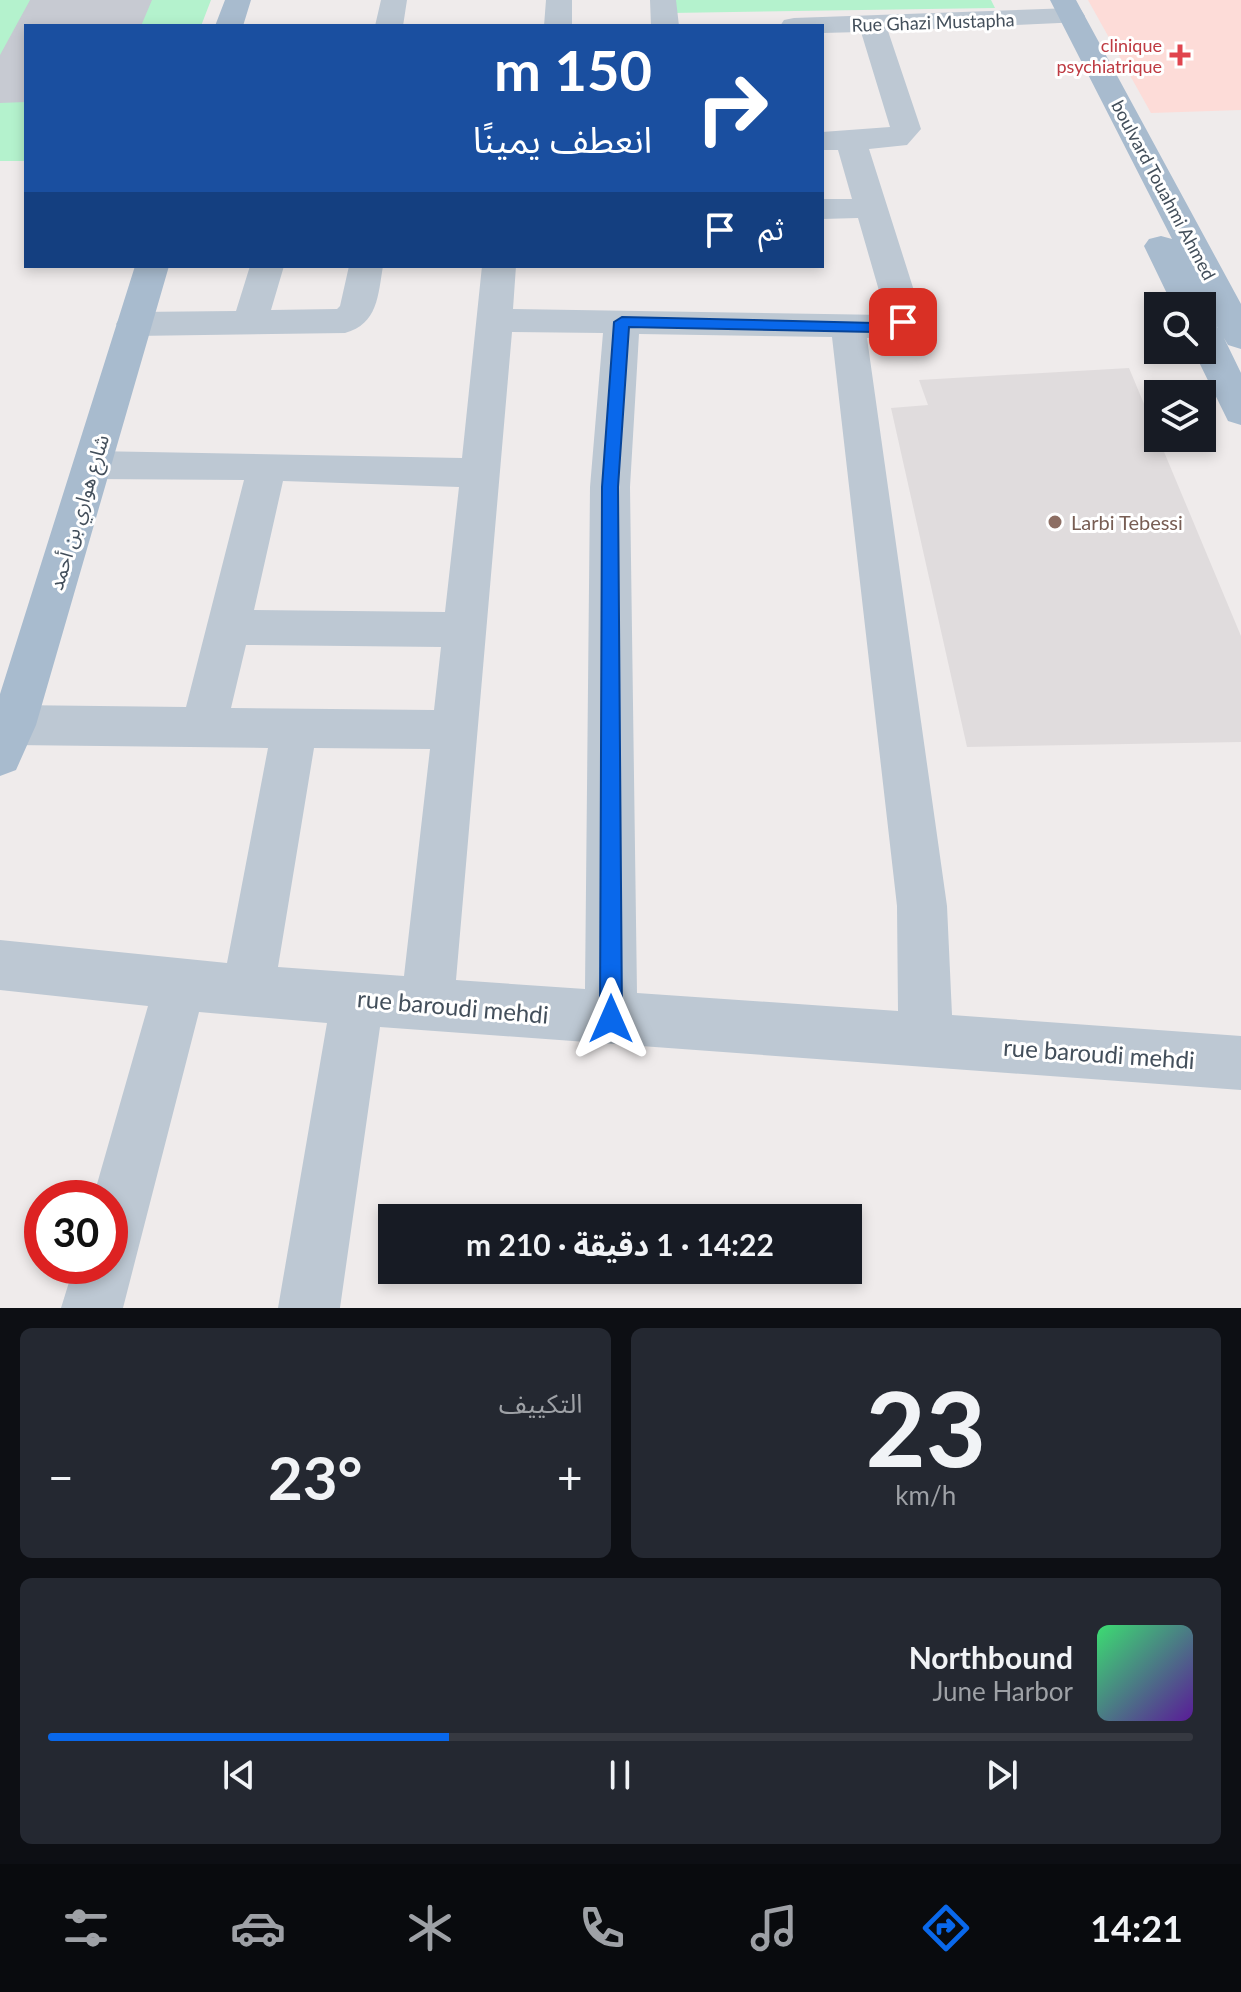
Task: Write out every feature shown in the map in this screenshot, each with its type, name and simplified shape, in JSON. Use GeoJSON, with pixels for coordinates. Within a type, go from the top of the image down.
{"type":"FeatureCollection","features":[{"type":"Feature","properties":{"kind":"main road"},"geometry":{"type":"LineString","coordinates":[[230,24],[238,0]]}},
{"type":"Feature","properties":{"kind":"main road","name":"boulvard Touahmi Ahmed"},"geometry":{"type":"LineString","coordinates":[[1055,9],[1184,292]]}},
{"type":"Feature","properties":{"kind":"main road","name":"boulvard Touahmi Ahmed"},"geometry":{"type":"LineString","coordinates":[[1055,9],[1241,337]]}},
{"type":"Feature","properties":{"kind":"main road","name":"شارع هواري بن أحمد"},"geometry":{"type":"LineString","coordinates":[[6,741],[151,268]]}},
{"type":"Feature","properties":{"kind":"main road"},"geometry":{"type":"LineString","coordinates":[[1216,359],[1241,412]]}},
{"type":"Feature","properties":{"kind":"street"},"geometry":{"type":"LineString","coordinates":[[389,24],[394,0]]}},
{"type":"Feature","properties":{"kind":"street"},"geometry":{"type":"LineString","coordinates":[[558,24],[559,0]]}},
{"type":"Feature","properties":{"kind":"street"},"geometry":{"type":"LineString","coordinates":[[663,0],[665,24]]}},
{"type":"Feature","properties":{"kind":"street","name":"Rue Ghazi Mustapha"},"geometry":{"type":"LineString","coordinates":[[824,25],[1055,9]]}},
{"type":"Feature","properties":{"kind":"street"},"geometry":{"type":"LineString","coordinates":[[495,320],[896,327],[905,319],[871,208],[837,141],[896,139],[906,129],[872,23]]}},
{"type":"Feature","properties":{"kind":"street"},"geometry":{"type":"LineString","coordinates":[[824,209],[871,208]]}},
{"type":"Feature","properties":{"kind":"street"},"geometry":{"type":"LineString","coordinates":[[250,322],[266,268]]}},
{"type":"Feature","properties":{"kind":"street"},"geometry":{"type":"LineString","coordinates":[[134,324],[350,319],[357,311],[366,268]]}},
{"type":"Feature","properties":{"kind":"street"},"geometry":{"type":"LineString","coordinates":[[428,1002],[462,630],[482,473],[499,268]]}},
{"type":"Feature","properties":{"kind":"street"},"geometry":{"type":"LineString","coordinates":[[611,1019],[610,487],[622,322]]}},
{"type":"Feature","properties":{"kind":"street"},"geometry":{"type":"LineString","coordinates":[[848,326],[922,906],[926,1040]]}},
{"type":"Feature","properties":{"kind":"street"},"geometry":{"type":"LineString","coordinates":[[93,465],[267,466],[482,473]]}},
{"type":"Feature","properties":{"kind":"street"},"geometry":{"type":"LineString","coordinates":[[204,727],[267,466]]}},
{"type":"Feature","properties":{"kind":"street"},"geometry":{"type":"LineString","coordinates":[[229,627],[462,630]]}},
{"type":"Feature","properties":{"kind":"street"},"geometry":{"type":"LineString","coordinates":[[6,741],[204,727],[454,730]]}},
{"type":"Feature","properties":{"kind":"street"},"geometry":{"type":"LineString","coordinates":[[248,991],[294,730]]}},
{"type":"Feature","properties":{"kind":"street","name":"rue baroudi mehdi"},"geometry":{"type":"LineString","coordinates":[[0,965],[248,991],[1241,1063]]}},
{"type":"Feature","properties":{"kind":"street"},"geometry":{"type":"LineString","coordinates":[[127,1180],[180,985]]}},
{"type":"Feature","properties":{"kind":"street"},"geometry":{"type":"LineString","coordinates":[[309,1308],[358,998]]}},
{"type":"Feature","properties":{"kind":"street"},"geometry":{"type":"LineString","coordinates":[[92,1308],[99,1284]]}},
{"type":"Feature","properties":{"kind":"shaded area","name":"clinique psychiatrique"},"geometry":{"type":"Polygon","coordinates":[[[1088,0],[1241,0],[1241,110],[1151,113],[1088,0]]]}},
{"type":"Feature","properties":{"kind":"shaded area","name":"Larbi Tebessi"},"geometry":{"type":"Polygon","coordinates":[[[1129,368],[1144,404],[1144,452],[1164,452],[1241,636],[1241,742],[967,747],[891,408],[928,405],[919,380],[1129,368]]]}},
{"type":"Feature","properties":{"kind":"green space"},"geometry":{"type":"Polygon","coordinates":[[[0,0],[211,0],[202,24],[24,24],[24,161],[0,161],[0,0]]]}},
{"type":"Feature","properties":{"kind":"green space"},"geometry":{"type":"Polygon","coordinates":[[[670,0],[991,0],[995,8],[671,13],[670,0]]]}},
{"type":"Feature","properties":{"kind":"building"},"geometry":{"type":"Polygon","coordinates":[[[30,0],[152,0],[142,24],[24,24],[24,102],[0,103],[0,55],[30,0]]]}},
{"type":"Feature","properties":{"kind":"place","name":"clinique psychiatrique"},"geometry":{"type":"Point","coordinates":[1180,55]}},
{"type":"Feature","properties":{"kind":"place","name":"Larbi Tebessi"},"geometry":{"type":"Point","coordinates":[1055,522]}},
{"type":"Feature","properties":{"kind":"route"},"geometry":{"type":"LineString","coordinates":[[611,1019],[610,487],[622,322],[875,328],[896,327],[903,322]]}}]}
